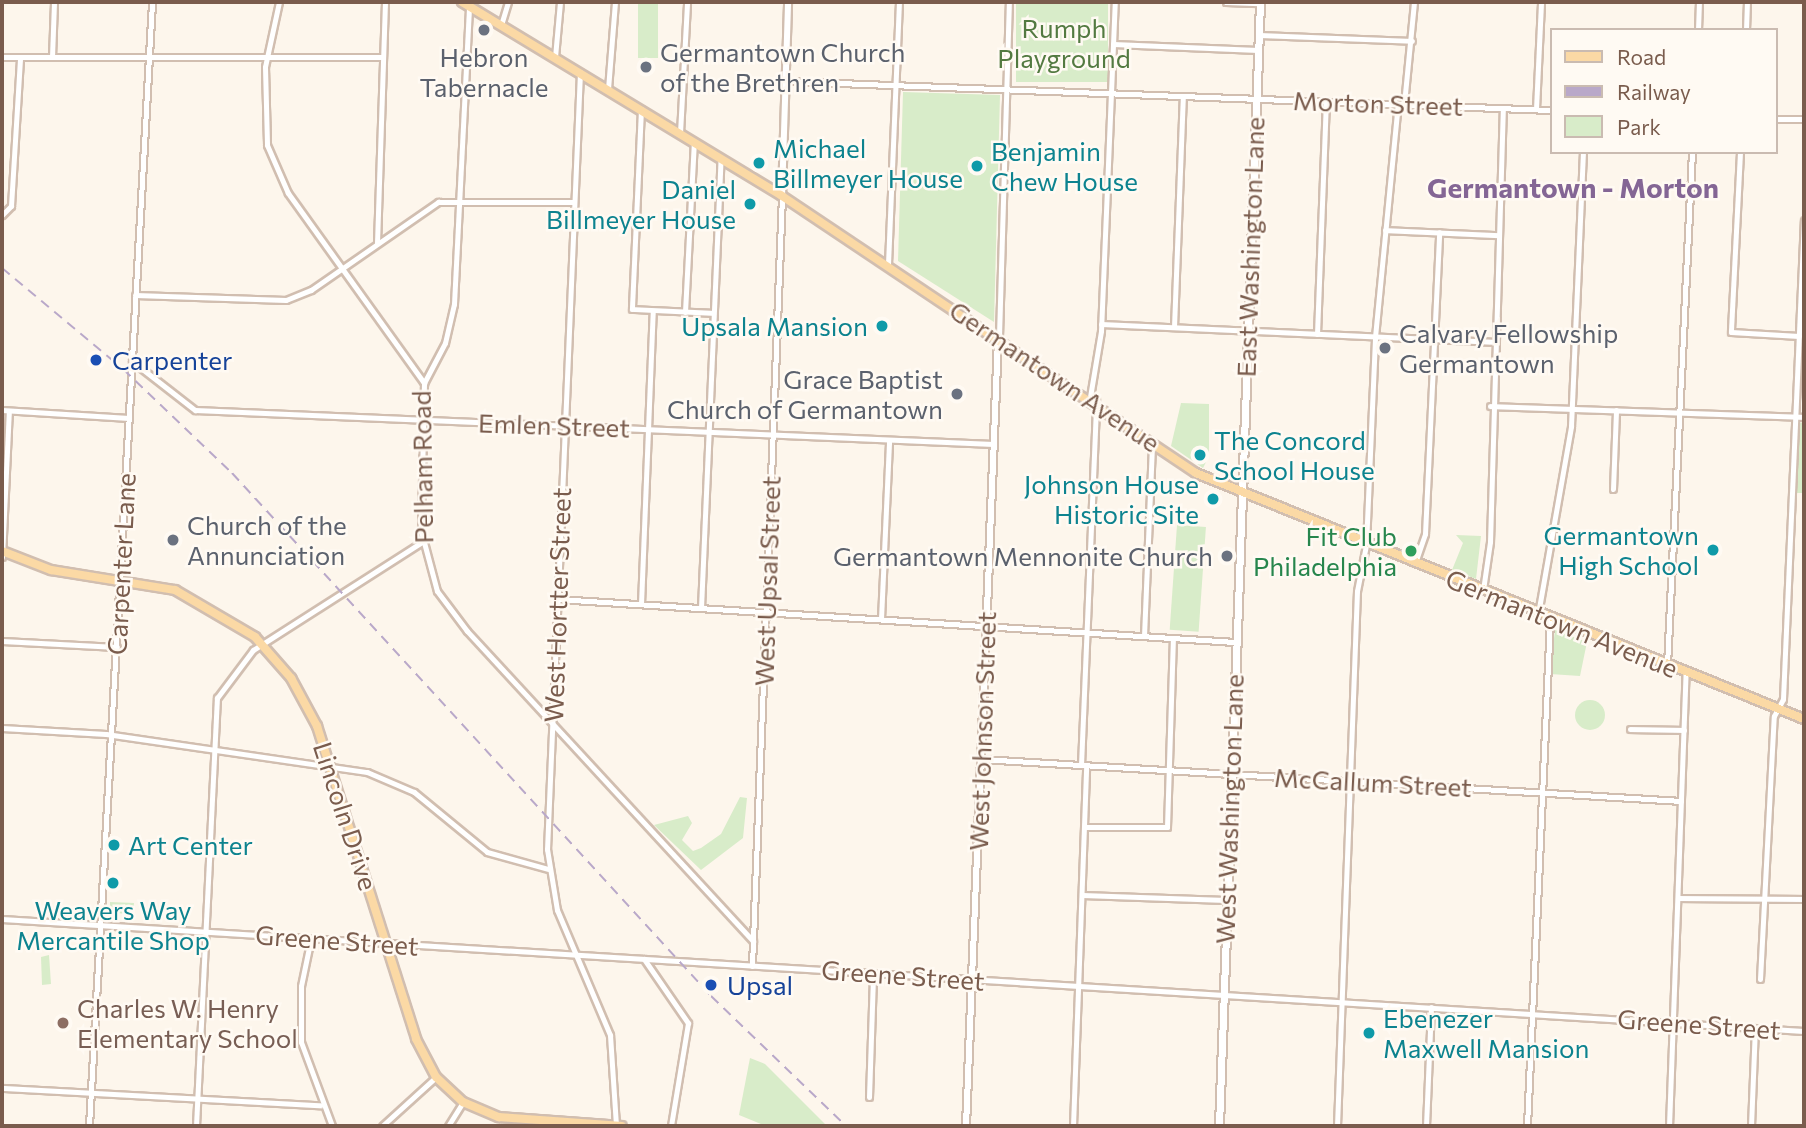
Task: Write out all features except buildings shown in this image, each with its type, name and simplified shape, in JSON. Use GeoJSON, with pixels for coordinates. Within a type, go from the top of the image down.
{"type":"FeatureCollection","features":[{"type":"Feature","properties":{"kind":"main road","name":"East Washington Lane"},"geometry":{"type":"LineString","coordinates":[[1240,493],[1260,2]]}},
{"type":"Feature","properties":{"kind":"main road","name":"Germantown Avenue"},"geometry":{"type":"LineString","coordinates":[[466,4],[721,158],[888,264],[1093,399],[1196,473],[1414,565],[1804,719]]}},
{"type":"Feature","properties":{"kind":"main road","name":"West Washington Lane"},"geometry":{"type":"LineString","coordinates":[[1219,1126],[1240,493]]}},
{"type":"Feature","properties":{"kind":"main road","name":"Lincoln Drive"},"geometry":{"type":"LineString","coordinates":[[2,551],[51,570],[120,578],[199,600],[263,644],[306,703],[330,767],[421,1050],[436,1077],[463,1102],[499,1122],[618,1126]]}},
{"type":"Feature","properties":{"kind":"street"},"geometry":{"type":"LineString","coordinates":[[52,57],[54,2]]}},
{"type":"Feature","properties":{"kind":"street","name":"Carpenter Lane"},"geometry":{"type":"LineString","coordinates":[[89,1126],[152,2]]}},
{"type":"Feature","properties":{"kind":"street","name":"Pelham Road"},"geometry":{"type":"LineString","coordinates":[[279,2],[265,57],[263,116],[273,163],[342,268],[424,383],[422,542],[446,606],[552,725],[753,940]]}},
{"type":"Feature","properties":{"kind":"street"},"geometry":{"type":"LineString","coordinates":[[377,243],[385,2]]}},
{"type":"Feature","properties":{"kind":"street"},"geometry":{"type":"LineString","coordinates":[[501,25],[508,2]]}},
{"type":"Feature","properties":{"kind":"street"},"geometry":{"type":"LineString","coordinates":[[555,57],[560,2]]}},
{"type":"Feature","properties":{"kind":"street"},"geometry":{"type":"LineString","coordinates":[[608,89],[615,2]]}},
{"type":"Feature","properties":{"kind":"street"},"geometry":{"type":"LineString","coordinates":[[680,133],[688,2]]}},
{"type":"Feature","properties":{"kind":"street"},"geometry":{"type":"LineString","coordinates":[[782,196],[788,2]]}},
{"type":"Feature","properties":{"kind":"street"},"geometry":{"type":"LineString","coordinates":[[888,264],[899,2]]}},
{"type":"Feature","properties":{"kind":"street"},"geometry":{"type":"LineString","coordinates":[[999,336],[1009,2]]}},
{"type":"Feature","properties":{"kind":"street"},"geometry":{"type":"LineString","coordinates":[[1073,1126],[1084,827],[1086,632],[1093,399],[1101,324],[1115,2]]}},
{"type":"Feature","properties":{"kind":"street"},"geometry":{"type":"LineString","coordinates":[[1226,2],[1260,2]]}},
{"type":"Feature","properties":{"kind":"street"},"geometry":{"type":"LineString","coordinates":[[1337,1126],[1357,591],[1366,545],[1375,337],[1385,230],[1412,41],[1414,2]]}},
{"type":"Feature","properties":{"kind":"street"},"geometry":{"type":"LineString","coordinates":[[1536,109],[1541,2]]}},
{"type":"Feature","properties":{"kind":"street"},"geometry":{"type":"LineString","coordinates":[[1698,28],[1699,2]]}},
{"type":"Feature","properties":{"kind":"street"},"geometry":{"type":"LineString","coordinates":[[1745,28],[1747,2]]}},
{"type":"Feature","properties":{"kind":"street"},"geometry":{"type":"LineString","coordinates":[[424,383],[451,324],[466,4]]}},
{"type":"Feature","properties":{"kind":"street"},"geometry":{"type":"LineString","coordinates":[[1259,35],[1412,41]]}},
{"type":"Feature","properties":{"kind":"street"},"geometry":{"type":"LineString","coordinates":[[1113,44],[1258,50]]}},
{"type":"Feature","properties":{"kind":"street"},"geometry":{"type":"LineString","coordinates":[[2,57],[382,57]]}},
{"type":"Feature","properties":{"kind":"street"},"geometry":{"type":"LineString","coordinates":[[4,215],[20,57]]}},
{"type":"Feature","properties":{"kind":"street","name":"West Hortter Street"},"geometry":{"type":"LineString","coordinates":[[580,72],[548,869],[560,918],[578,954],[610,1035],[618,1126]]}},
{"type":"Feature","properties":{"kind":"street","name":"Morton Street"},"geometry":{"type":"LineString","coordinates":[[785,81],[1550,110]]}},
{"type":"Feature","properties":{"kind":"street"},"geometry":{"type":"LineString","coordinates":[[1174,327],[1183,96]]}},
{"type":"Feature","properties":{"kind":"street"},"geometry":{"type":"LineString","coordinates":[[1317,334],[1326,101]]}},
{"type":"Feature","properties":{"kind":"street"},"geometry":{"type":"LineString","coordinates":[[1482,592],[1490,533],[1490,406],[1503,108]]}},
{"type":"Feature","properties":{"kind":"street"},"geometry":{"type":"LineString","coordinates":[[641,109],[632,309],[712,313]]}},
{"type":"Feature","properties":{"kind":"street"},"geometry":{"type":"LineString","coordinates":[[1778,118],[1804,119]]}},
{"type":"Feature","properties":{"kind":"street"},"geometry":{"type":"LineString","coordinates":[[685,312],[694,142]]}},
{"type":"Feature","properties":{"kind":"street"},"geometry":{"type":"LineString","coordinates":[[1538,614],[1572,408],[1583,154]]}},
{"type":"Feature","properties":{"kind":"street"},"geometry":{"type":"LineString","coordinates":[[1667,665],[1692,154]]}},
{"type":"Feature","properties":{"kind":"street"},"geometry":{"type":"LineString","coordinates":[[1740,154],[1731,333],[1799,336]]}},
{"type":"Feature","properties":{"kind":"street"},"geometry":{"type":"LineString","coordinates":[[701,608],[712,313],[721,158]]}},
{"type":"Feature","properties":{"kind":"street","name":"West Upsal Street"},"geometry":{"type":"LineString","coordinates":[[752,965],[782,196]]}},
{"type":"Feature","properties":{"kind":"street"},"geometry":{"type":"LineString","coordinates":[[135,295],[281,301],[304,294],[425,208],[459,198],[573,202]]}},
{"type":"Feature","properties":{"kind":"street"},"geometry":{"type":"LineString","coordinates":[[1760,979],[1778,708],[1783,699],[1804,220]]}},
{"type":"Feature","properties":{"kind":"street"},"geometry":{"type":"LineString","coordinates":[[1385,230],[1497,235]]}},
{"type":"Feature","properties":{"kind":"street"},"geometry":{"type":"LineString","coordinates":[[1414,565],[1425,534],[1438,232]]}},
{"type":"Feature","properties":{"kind":"street"},"geometry":{"type":"LineString","coordinates":[[641,604],[653,311]]}},
{"type":"Feature","properties":{"kind":"street"},"geometry":{"type":"LineString","coordinates":[[1101,324],[1492,342]]}},
{"type":"Feature","properties":{"kind":"street","name":"West Johnson Street"},"geometry":{"type":"LineString","coordinates":[[966,1126],[999,336]]}},
{"type":"Feature","properties":{"kind":"street","name":"Emlen Street"},"geometry":{"type":"LineString","coordinates":[[132,361],[195,410],[993,444]]}},
{"type":"Feature","properties":{"kind":"street"},"geometry":{"type":"LineString","coordinates":[[1490,406],[1804,417]]}},
{"type":"Feature","properties":{"kind":"street"},"geometry":{"type":"LineString","coordinates":[[1613,489],[1616,410]]}},
{"type":"Feature","properties":{"kind":"street"},"geometry":{"type":"LineString","coordinates":[[2,557],[5,411],[129,418]]}},
{"type":"Feature","properties":{"kind":"street"},"geometry":{"type":"LineString","coordinates":[[881,619],[888,440]]}},
{"type":"Feature","properties":{"kind":"street"},"geometry":{"type":"LineString","coordinates":[[1144,636],[1153,442]]}},
{"type":"Feature","properties":{"kind":"street"},"geometry":{"type":"LineString","coordinates":[[196,1126],[212,752],[220,690],[240,661],[263,644],[422,542]]}},
{"type":"Feature","properties":{"kind":"street"},"geometry":{"type":"LineString","coordinates":[[557,599],[1235,642]]}},
{"type":"Feature","properties":{"kind":"street"},"geometry":{"type":"LineString","coordinates":[[1527,1126],[1539,792],[1550,619]]}},
{"type":"Feature","properties":{"kind":"street"},"geometry":{"type":"LineString","coordinates":[[1084,827],[1166,829],[1174,638]]}},
{"type":"Feature","properties":{"kind":"street"},"geometry":{"type":"LineString","coordinates":[[2,641],[117,647]]}},
{"type":"Feature","properties":{"kind":"street"},"geometry":{"type":"LineString","coordinates":[[1669,1126],[1686,673]]}},
{"type":"Feature","properties":{"kind":"street"},"geometry":{"type":"LineString","coordinates":[[2,728],[112,737],[330,767],[394,781],[477,846],[548,869]]}},
{"type":"Feature","properties":{"kind":"street"},"geometry":{"type":"LineString","coordinates":[[1630,729],[1684,730]]}},
{"type":"Feature","properties":{"kind":"street","name":"McCallum Street"},"geometry":{"type":"LineString","coordinates":[[981,759],[1681,801]]}},
{"type":"Feature","properties":{"kind":"street"},"geometry":{"type":"LineString","coordinates":[[1082,895],[1226,900]]}},
{"type":"Feature","properties":{"kind":"street"},"geometry":{"type":"LineString","coordinates":[[1678,898],[1804,899]]}},
{"type":"Feature","properties":{"kind":"street","name":"Greene Street"},"geometry":{"type":"LineString","coordinates":[[2,919],[1804,1031]]}},
{"type":"Feature","properties":{"kind":"street"},"geometry":{"type":"LineString","coordinates":[[311,938],[300,1027],[321,1105],[332,1126]]}},
{"type":"Feature","properties":{"kind":"street"},"geometry":{"type":"LineString","coordinates":[[644,959],[688,1023],[671,1126]]}},
{"type":"Feature","properties":{"kind":"street"},"geometry":{"type":"LineString","coordinates":[[869,1097],[873,974]]}},
{"type":"Feature","properties":{"kind":"street"},"geometry":{"type":"LineString","coordinates":[[1426,1126],[1431,1007]]}},
{"type":"Feature","properties":{"kind":"street"},"geometry":{"type":"LineString","coordinates":[[1751,1126],[1755,1028]]}},
{"type":"Feature","properties":{"kind":"street"},"geometry":{"type":"LineString","coordinates":[[382,1126],[436,1077]]}},
{"type":"Feature","properties":{"kind":"street"},"geometry":{"type":"LineString","coordinates":[[2,1088],[321,1105]]}},
{"type":"Feature","properties":{"kind":"street"},"geometry":{"type":"LineString","coordinates":[[448,1126],[463,1102]]}},
{"type":"Feature","properties":{"kind":"green space"},"geometry":{"type":"Polygon","coordinates":[[[638,2],[658,2],[658,58],[638,58],[638,2]]]}},
{"type":"Feature","properties":{"kind":"green space","name":"Rumph Playground"},"geometry":{"type":"Polygon","coordinates":[[[1016,2],[1108,2],[1108,82],[1016,82],[1016,2]]]}},
{"type":"Feature","properties":{"kind":"green space"},"geometry":{"type":"Polygon","coordinates":[[[903,92],[1000,95],[994,322],[898,261],[903,92]]]}},
{"type":"Feature","properties":{"kind":"green space"},"geometry":{"type":"Polygon","coordinates":[[[1181,403],[1209,404],[1209,456],[1203,468],[1171,446],[1181,403]]]}},
{"type":"Feature","properties":{"kind":"green space"},"geometry":{"type":"Polygon","coordinates":[[[1804,421],[1804,493],[1795,493],[1799,424],[1804,421]]]}},
{"type":"Feature","properties":{"kind":"green space"},"geometry":{"type":"Polygon","coordinates":[[[1177,525],[1206,527],[1199,632],[1170,630],[1177,525]]]}},
{"type":"Feature","properties":{"kind":"green space"},"geometry":{"type":"Polygon","coordinates":[[[1456,535],[1481,536],[1476,579],[1452,570],[1463,543],[1456,535]]]}},
{"type":"Feature","properties":{"kind":"green space"},"geometry":{"type":"Polygon","coordinates":[[[1555,630],[1587,642],[1580,676],[1550,674],[1555,630]]]}},
{"type":"Feature","properties":{"kind":"green space"},"geometry":{"type":"Polygon","coordinates":[[[1590,700],[1601,704],[1605,715],[1601,726],[1590,730],[1579,726],[1575,715],[1579,704],[1590,700]]]}},
{"type":"Feature","properties":{"kind":"green space"},"geometry":{"type":"Polygon","coordinates":[[[740,797],[747,798],[743,838],[701,870],[654,825],[688,816],[692,823],[682,840],[693,851],[721,834],[740,797]]]}},
{"type":"Feature","properties":{"kind":"green space"},"geometry":{"type":"Polygon","coordinates":[[[110,902],[134,903],[133,915],[110,912],[110,902]]]}},
{"type":"Feature","properties":{"kind":"green space"},"geometry":{"type":"Polygon","coordinates":[[[49,955],[51,984],[42,985],[41,957],[49,955]]]}},
{"type":"Feature","properties":{"kind":"green space"},"geometry":{"type":"Polygon","coordinates":[[[750,1058],[765,1064],[827,1126],[766,1126],[739,1115],[750,1058]]]}},
{"type":"Feature","properties":{"kind":"railway"},"geometry":{"type":"LineString","coordinates":[[2,268],[123,369],[232,473],[711,996],[846,1126]]}},
{"type":"Feature","properties":{"kind":"place","name":"Hebron Tabernacle"},"geometry":{"type":"Point","coordinates":[484,30]}},
{"type":"Feature","properties":{"kind":"place","name":"Germantown Church of the Brethren"},"geometry":{"type":"Point","coordinates":[646,67]}},
{"type":"Feature","properties":{"kind":"place","name":"Michael Billmeyer House"},"geometry":{"type":"Point","coordinates":[759,163]}},
{"type":"Feature","properties":{"kind":"place","name":"Benjamin Chew House"},"geometry":{"type":"Point","coordinates":[977,166]}},
{"type":"Feature","properties":{"kind":"place","name":"Daniel Billmeyer House"},"geometry":{"type":"Point","coordinates":[750,204]}},
{"type":"Feature","properties":{"kind":"place","name":"Upsala Mansion"},"geometry":{"type":"Point","coordinates":[882,326]}},
{"type":"Feature","properties":{"kind":"place","name":"Calvary Fellowship Germantown"},"geometry":{"type":"Point","coordinates":[1385,348]}},
{"type":"Feature","properties":{"kind":"place","name":"Carpenter"},"geometry":{"type":"Point","coordinates":[96,360]}},
{"type":"Feature","properties":{"kind":"place","name":"Grace Baptist Church of Germantown"},"geometry":{"type":"Point","coordinates":[957,394]}},
{"type":"Feature","properties":{"kind":"place","name":"The Concord School House"},"geometry":{"type":"Point","coordinates":[1200,455]}},
{"type":"Feature","properties":{"kind":"place","name":"Johnson House Historic Site"},"geometry":{"type":"Point","coordinates":[1213,499]}},
{"type":"Feature","properties":{"kind":"place","name":"Church of the Annunciation"},"geometry":{"type":"Point","coordinates":[173,540]}},
{"type":"Feature","properties":{"kind":"place","name":"Germantown High School"},"geometry":{"type":"Point","coordinates":[1713,550]}},
{"type":"Feature","properties":{"kind":"place","name":"Fit Club Philadelphia"},"geometry":{"type":"Point","coordinates":[1411,551]}},
{"type":"Feature","properties":{"kind":"place","name":"Germantown Mennonite Church"},"geometry":{"type":"Point","coordinates":[1227,556]}},
{"type":"Feature","properties":{"kind":"place","name":"Art Center"},"geometry":{"type":"Point","coordinates":[114,845]}},
{"type":"Feature","properties":{"kind":"place","name":"Weavers Way Mercantile Shop"},"geometry":{"type":"Point","coordinates":[113,883]}},
{"type":"Feature","properties":{"kind":"place","name":"Upsal"},"geometry":{"type":"Point","coordinates":[711,985]}},
{"type":"Feature","properties":{"kind":"place","name":"Charles W. Henry Elementary School"},"geometry":{"type":"Point","coordinates":[63,1023]}},
{"type":"Feature","properties":{"kind":"place","name":"Ebenezer Maxwell Mansion"},"geometry":{"type":"Point","coordinates":[1369,1033]}},
{"type":"Feature","properties":{"kind":"district","name":"Germantown - Morton"},"geometry":{"type":"Point","coordinates":[1573,187]}}]}
